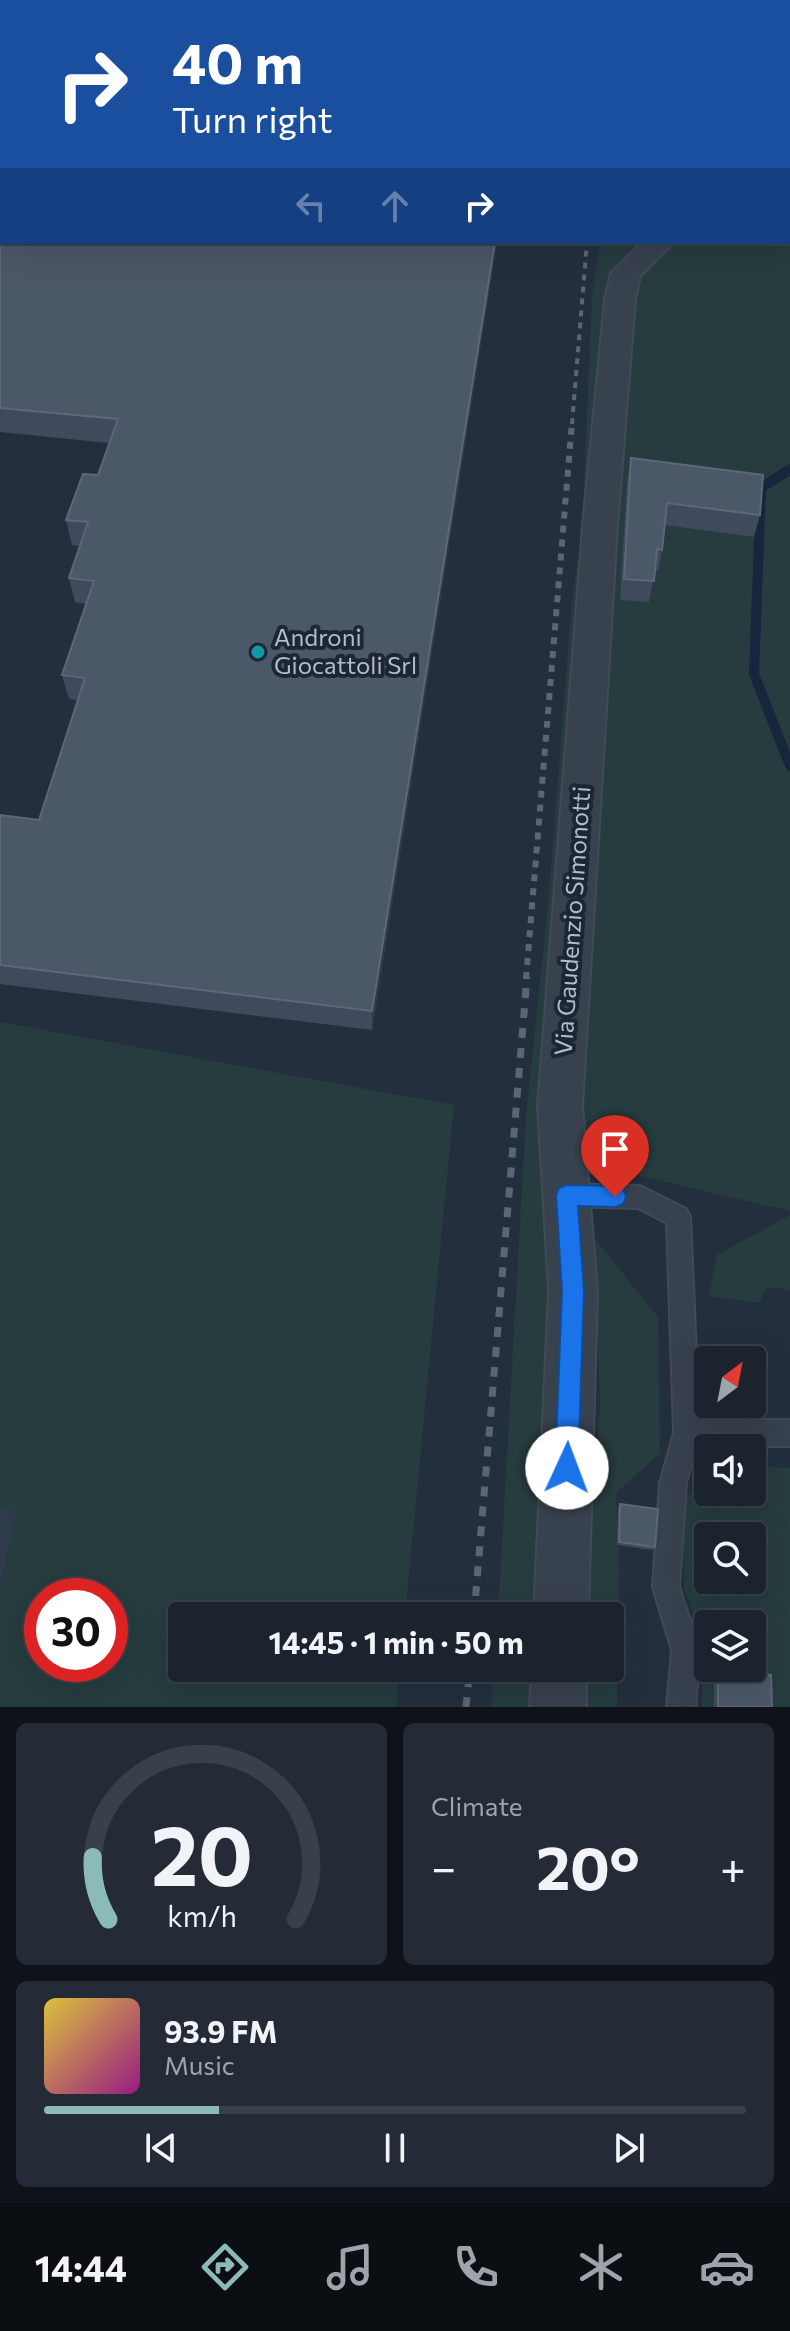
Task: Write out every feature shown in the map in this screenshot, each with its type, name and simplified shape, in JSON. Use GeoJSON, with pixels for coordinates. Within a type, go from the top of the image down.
{"type":"FeatureCollection","features":[{"type":"Feature","properties":{"kind":"street","name":"Via Gaudenzio Simonotti"},"geometry":{"type":"LineString","coordinates":[[562,1602],[573,1291],[560,1106],[599,540],[620,300],[626,273],[658,244]]}},
{"type":"Feature","properties":{"kind":"street"},"geometry":{"type":"LineString","coordinates":[[558,1707],[559,1682]]}},
{"type":"Feature","properties":{"kind":"lane"},"geometry":{"type":"LineString","coordinates":[[567,1195],[640,1197],[678,1217],[687,1433],[673,1483],[666,1587],[686,1651],[681,1707]]}},
{"type":"Feature","properties":{"kind":"lane"},"geometry":{"type":"LineString","coordinates":[[687,1433],[790,1433]]}},
{"type":"Feature","properties":{"kind":"green space"},"geometry":{"type":"Polygon","coordinates":[[[600,244],[646,244],[642,247],[592,507],[583,509],[592,295],[600,244]]]}},
{"type":"Feature","properties":{"kind":"green space"},"geometry":{"type":"Polygon","coordinates":[[[673,244],[790,244],[790,1211],[597,1166],[574,1144],[634,276],[673,244]]]}},
{"type":"Feature","properties":{"kind":"green space"},"geometry":{"type":"Polygon","coordinates":[[[588,566],[549,1602],[499,1602],[526,1115],[548,906],[576,569],[588,566]]]}},
{"type":"Feature","properties":{"kind":"green space"},"geometry":{"type":"Polygon","coordinates":[[[0,1022],[454,1105],[406,1602],[168,1602],[168,1682],[399,1682],[396,1707],[0,1707],[0,1022]]]}},
{"type":"Feature","properties":{"kind":"green space"},"geometry":{"type":"Polygon","coordinates":[[[790,1215],[790,1291],[777,1287],[766,1289],[759,1303],[709,1296],[717,1255],[790,1215]]]}},
{"type":"Feature","properties":{"kind":"green space"},"geometry":{"type":"Polygon","coordinates":[[[595,1239],[658,1317],[660,1453],[616,1493],[619,1602],[583,1602],[600,1408],[595,1239]]]}},
{"type":"Feature","properties":{"kind":"green space"},"geometry":{"type":"Polygon","coordinates":[[[766,1467],[790,1468],[790,1707],[702,1707],[702,1682],[766,1682],[766,1610],[694,1610],[694,1615],[684,1589],[683,1500],[694,1491],[694,1506],[766,1506],[766,1467]]]}},
{"type":"Feature","properties":{"kind":"green space"},"geometry":{"type":"Polygon","coordinates":[[[493,1682],[545,1682],[544,1707],[491,1707],[493,1682]]]}},
{"type":"Feature","properties":{"kind":"green space"},"geometry":{"type":"Polygon","coordinates":[[[578,1682],[617,1682],[617,1707],[577,1707],[578,1682]]]}},
{"type":"Feature","properties":{"kind":"building","name":"Androni Giocattoli Srl"},"geometry":{"type":"Polygon","coordinates":[[[0,244],[495,244],[372,1011],[0,965],[0,815],[39,820],[85,678],[62,675],[94,581],[69,578],[88,522],[66,520],[83,474],[98,475],[118,419],[0,408],[0,244]]]}},
{"type":"Feature","properties":{"kind":"building"},"geometry":{"type":"Polygon","coordinates":[[[631,458],[763,475],[760,515],[667,503],[662,550],[657,549],[654,581],[624,579],[631,458]]]}},
{"type":"Feature","properties":{"kind":"building"},"geometry":{"type":"Polygon","coordinates":[[[620,1504],[658,1509],[655,1547],[619,1542],[620,1504]]]}},
{"type":"Feature","properties":{"kind":"building"},"geometry":{"type":"Polygon","coordinates":[[[766,1674],[771,1675],[772,1707],[718,1707],[718,1682],[766,1682],[766,1674]]]}},
{"type":"Feature","properties":{"kind":"waterway"},"geometry":{"type":"LineString","coordinates":[[790,469],[761,488],[754,674],[790,766]]}},
{"type":"Feature","properties":{"kind":"railway"},"geometry":{"type":"LineString","coordinates":[[572,424],[587,244]]}},
{"type":"Feature","properties":{"kind":"railway"},"geometry":{"type":"LineString","coordinates":[[526,979],[572,422]]}},
{"type":"Feature","properties":{"kind":"railway"},"geometry":{"type":"LineString","coordinates":[[475,1602],[527,977]]}},
{"type":"Feature","properties":{"kind":"railway"},"geometry":{"type":"LineString","coordinates":[[466,1707],[469,1682]]}},
{"type":"Feature","properties":{"kind":"place","name":"Androni Giocattoli Srl"},"geometry":{"type":"Point","coordinates":[258,652]}},
{"type":"Feature","properties":{"kind":"route"},"geometry":{"type":"LineString","coordinates":[[567,1468],[573,1291],[567,1195],[615,1197]]}}]}
